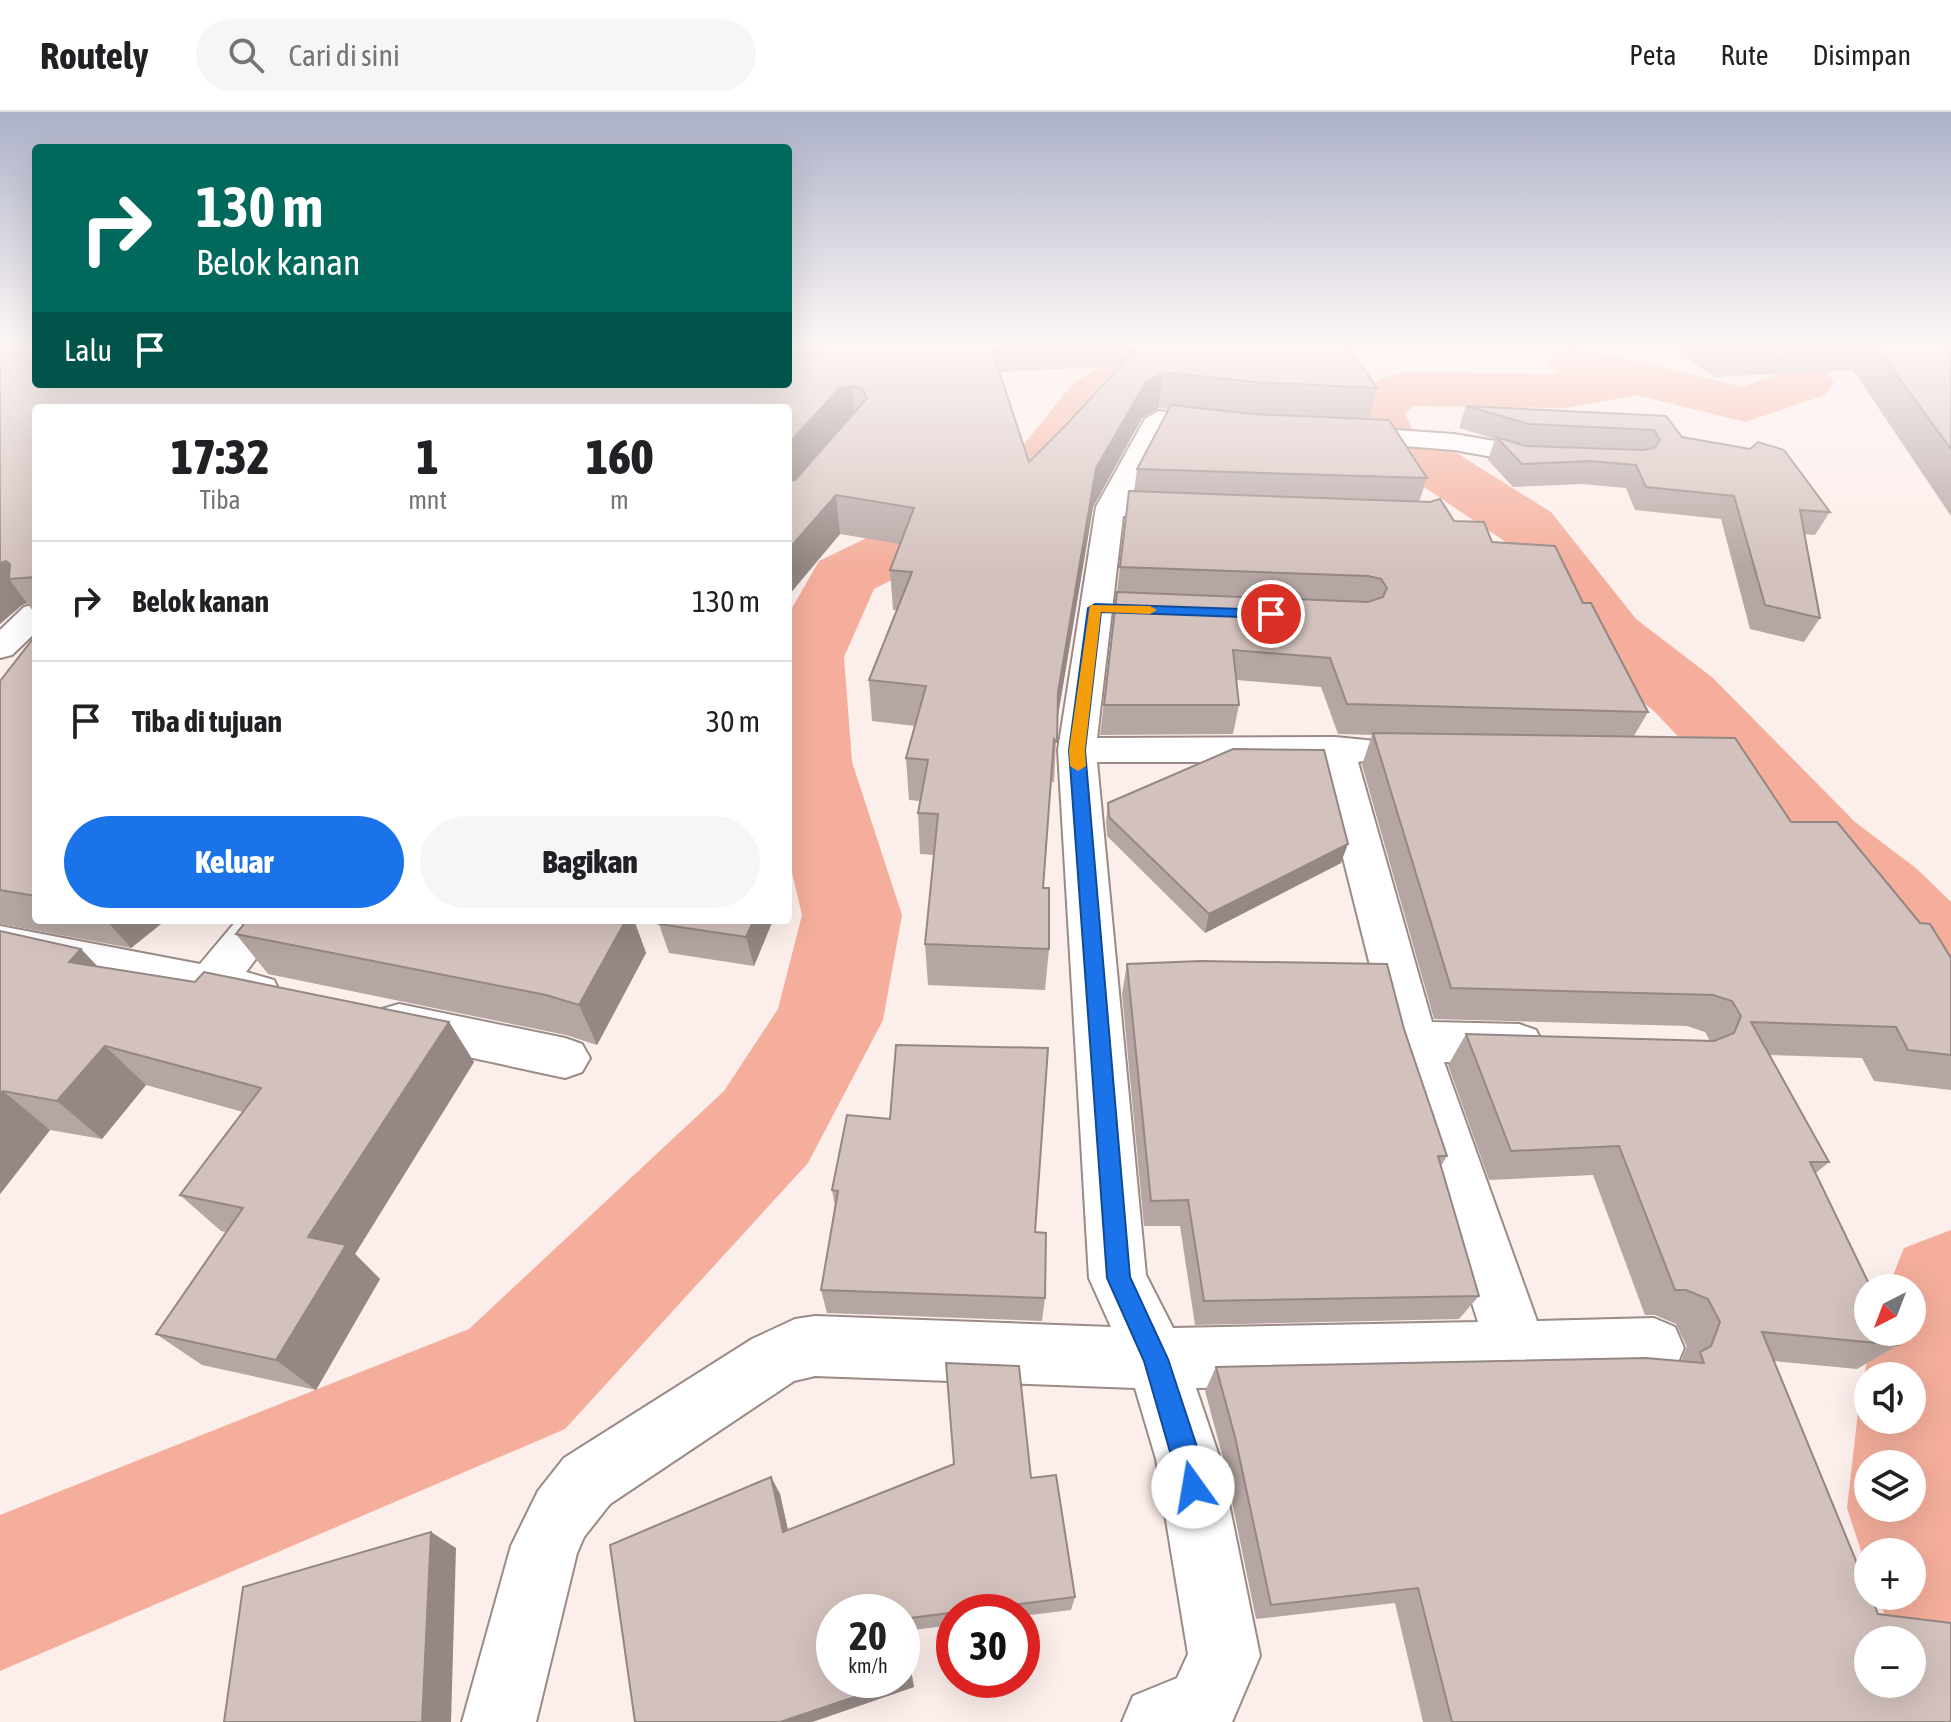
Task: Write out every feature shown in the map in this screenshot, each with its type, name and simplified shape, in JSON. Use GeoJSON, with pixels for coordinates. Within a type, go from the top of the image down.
{"type":"FeatureCollection","features":[{"type":"Feature","properties":{"kind":"street"},"geometry":{"type":"LineString","coordinates":[[1158,419],[1110,507],[1110,608],[1077,750],[1118,1278],[1156,1359],[1188,1459],[1224,1656],[1202,1705],[1159,1722]]}},
{"type":"Feature","properties":{"kind":"street"},"geometry":{"type":"LineString","coordinates":[[1159,419],[1247,429]]}},
{"type":"Feature","properties":{"kind":"street"},"geometry":{"type":"LineString","coordinates":[[1309,432],[1422,438],[1475,444],[1518,457],[1575,459]]}},
{"type":"Feature","properties":{"kind":"street"},"geometry":{"type":"LineString","coordinates":[[1110,507],[1230,512]]}},
{"type":"Feature","properties":{"kind":"street"},"geometry":{"type":"LineString","coordinates":[[0,648],[32,618]]}},
{"type":"Feature","properties":{"kind":"street"},"geometry":{"type":"LineString","coordinates":[[1335,749],[1414,1041],[1518,1352]]}},
{"type":"Feature","properties":{"kind":"street"},"geometry":{"type":"LineString","coordinates":[[1077,750],[1398,751]]}},
{"type":"Feature","properties":{"kind":"street"},"geometry":{"type":"LineString","coordinates":[[210,984],[260,924]]}},
{"type":"Feature","properties":{"kind":"street"},"geometry":{"type":"LineString","coordinates":[[0,943],[303,1003]]}},
{"type":"Feature","properties":{"kind":"street"},"geometry":{"type":"LineString","coordinates":[[364,1016],[565,1058]]}},
{"type":"Feature","properties":{"kind":"street"},"geometry":{"type":"LineString","coordinates":[[1414,1041],[1566,1045]]}},
{"type":"Feature","properties":{"kind":"street"},"geometry":{"type":"LineString","coordinates":[[499,1722],[545,1546],[561,1514],[587,1481],[773,1360],[795,1349],[815,1346],[1156,1359],[1654,1348]]}},
{"type":"Feature","properties":{"kind":"building"},"geometry":{"type":"Polygon","coordinates":[[[0,419],[32,419],[32,577],[9,579],[10,564],[6,561],[0,563],[0,419]]]}},
{"type":"Feature","properties":{"kind":"building"},"geometry":{"type":"Polygon","coordinates":[[[792,419],[811,419],[792,440],[792,419]]]}},
{"type":"Feature","properties":{"kind":"building"},"geometry":{"type":"Polygon","coordinates":[[[848,419],[1015,419],[1029,462],[1071,419],[1124,419],[1096,468],[1058,692],[1057,742],[1054,739],[1043,888],[1049,888],[1049,949],[925,944],[938,814],[918,813],[928,760],[906,758],[926,686],[869,680],[912,572],[890,570],[914,508],[836,495],[792,545],[792,480],[848,419]]]}},
{"type":"Feature","properties":{"kind":"building"},"geometry":{"type":"Polygon","coordinates":[[[1163,419],[1369,419],[1389,420],[1427,478],[1137,469],[1163,419]]]}},
{"type":"Feature","properties":{"kind":"building"},"geometry":{"type":"Polygon","coordinates":[[[1512,419],[1668,419],[1682,437],[1750,449],[1758,442],[1784,450],[1830,512],[1800,510],[1820,618],[1765,605],[1734,496],[1646,487],[1636,465],[1590,461],[1522,464],[1496,437],[1526,446],[1643,450],[1654,448],[1660,440],[1654,430],[1529,424],[1512,419]]]}},
{"type":"Feature","properties":{"kind":"building"},"geometry":{"type":"Polygon","coordinates":[[[1929,419],[1951,419],[1951,449],[1929,419]]]}},
{"type":"Feature","properties":{"kind":"building"},"geometry":{"type":"Polygon","coordinates":[[[1129,491],[1430,502],[1440,499],[1454,521],[1484,522],[1492,542],[1555,546],[1583,603],[1591,603],[1648,712],[1347,704],[1330,658],[1233,650],[1239,705],[1104,705],[1117,592],[1368,602],[1383,597],[1387,588],[1381,579],[1368,576],[1120,567],[1129,491]]]}},
{"type":"Feature","properties":{"kind":"building"},"geometry":{"type":"Polygon","coordinates":[[[32,640],[32,895],[0,890],[0,681],[32,640]]]}},
{"type":"Feature","properties":{"kind":"building"},"geometry":{"type":"Polygon","coordinates":[[[1373,733],[1735,738],[1791,822],[1837,822],[1920,923],[1930,924],[1951,958],[1951,1055],[1908,1050],[1896,1027],[1751,1022],[1829,1162],[1810,1162],[1864,1274],[1854,1274],[1854,1341],[1762,1332],[1854,1556],[1854,1610],[1876,1610],[1878,1614],[1951,1623],[1951,1722],[1452,1722],[1418,1588],[1271,1605],[1235,1437],[1216,1367],[1646,1358],[1704,1363],[1700,1352],[1711,1346],[1720,1322],[1708,1299],[1686,1290],[1675,1290],[1619,1146],[1511,1151],[1466,1034],[1714,1041],[1734,1033],[1741,1016],[1732,1001],[1713,995],[1451,988],[1373,733]]]}},
{"type":"Feature","properties":{"kind":"building"},"geometry":{"type":"Polygon","coordinates":[[[1233,749],[1324,750],[1348,844],[1209,914],[1109,817],[1108,803],[1233,749]]]}},
{"type":"Feature","properties":{"kind":"building"},"geometry":{"type":"Polygon","coordinates":[[[244,924],[624,924],[579,1005],[546,995],[236,934],[244,924]]]}},
{"type":"Feature","properties":{"kind":"building"},"geometry":{"type":"Polygon","coordinates":[[[659,924],[752,924],[746,937],[659,924]]]}},
{"type":"Feature","properties":{"kind":"building"},"geometry":{"type":"Polygon","coordinates":[[[0,931],[81,949],[69,962],[195,982],[204,972],[449,1022],[308,1237],[346,1245],[276,1360],[156,1334],[243,1208],[180,1195],[261,1088],[105,1046],[57,1101],[3,1091],[0,1095],[0,931]]]}},
{"type":"Feature","properties":{"kind":"building"},"geometry":{"type":"Polygon","coordinates":[[[1201,961],[1387,964],[1404,1029],[1447,1156],[1438,1156],[1479,1296],[1204,1301],[1188,1200],[1151,1201],[1127,964],[1201,961]]]}},
{"type":"Feature","properties":{"kind":"building"},"geometry":{"type":"Polygon","coordinates":[[[896,1045],[1048,1048],[1035,1232],[1046,1233],[1045,1298],[821,1290],[838,1191],[832,1190],[847,1115],[890,1119],[896,1045]]]}},
{"type":"Feature","properties":{"kind":"building"},"geometry":{"type":"Polygon","coordinates":[[[946,1363],[1019,1366],[1031,1478],[1056,1475],[1075,1597],[1040,1601],[1040,1594],[936,1594],[936,1615],[920,1617],[920,1594],[816,1594],[816,1698],[851,1698],[780,1722],[635,1722],[610,1545],[771,1477],[783,1532],[954,1464],[946,1363]]]}},
{"type":"Feature","properties":{"kind":"building"},"geometry":{"type":"Polygon","coordinates":[[[431,1532],[422,1722],[224,1722],[243,1587],[431,1532]]]}},
{"type":"Feature","properties":{"kind":"waterway"},"geometry":{"type":"LineString","coordinates":[[0,1593],[516,1380],[766,1127],[829,1020],[852,915],[809,762],[805,657],[844,576],[1024,487],[1075,419]]}},
{"type":"Feature","properties":{"kind":"waterway"},"geometry":{"type":"LineString","coordinates":[[1379,419],[1387,443],[1425,460],[1527,526],[1609,635],[1684,695],[1734,745],[1762,781],[1822,845],[1882,894],[1951,974]]}},
{"type":"Feature","properties":{"kind":"waterway"},"geometry":{"type":"LineString","coordinates":[[1951,1294],[1931,1386],[1922,1508],[1951,1587]]}},
{"type":"Feature","properties":{"kind":"slow traffic"},"geometry":{"type":"LineString","coordinates":[[1078,766],[1077,750],[1095,608],[1150,610]]}},
{"type":"Feature","properties":{"kind":"route"},"geometry":{"type":"LineString","coordinates":[[1193,1487],[1188,1459],[1156,1359],[1118,1278],[1077,750],[1095,608],[1271,614]]}}]}
